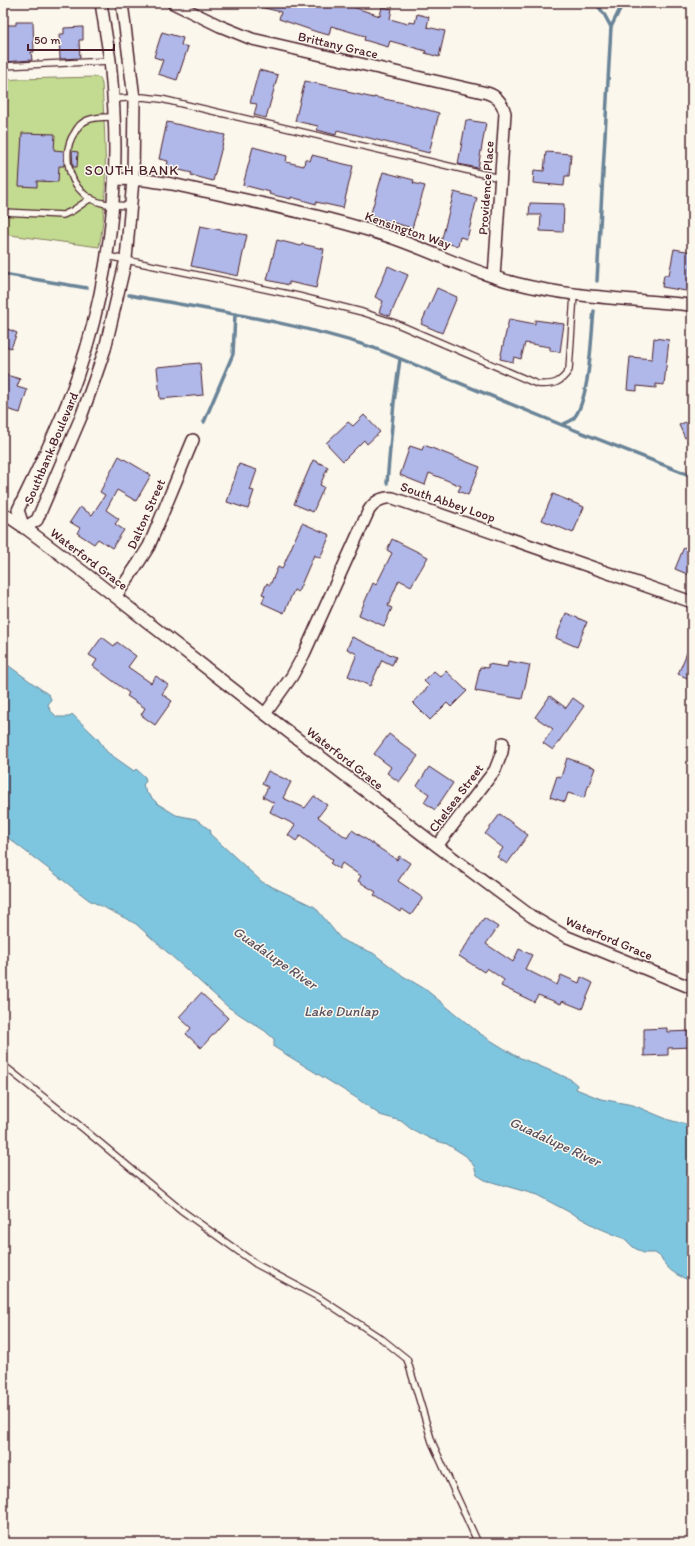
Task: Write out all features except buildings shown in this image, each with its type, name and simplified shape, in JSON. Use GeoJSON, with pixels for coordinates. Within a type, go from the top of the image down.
{"type":"FeatureCollection","features":[{"type":"Feature","properties":{"kind":"street","name":"Southbank Boulevard"},"geometry":{"type":"LineString","coordinates":[[101,3],[110,61],[113,116],[113,205],[107,256],[96,308],[77,376],[56,430],[18,510],[24,528],[36,520],[81,417],[105,348],[126,259],[133,180],[134,98],[122,3]]}},
{"type":"Feature","properties":{"kind":"street","name":"Brittany Grace"},"geometry":{"type":"LineString","coordinates":[[173,3],[220,26],[252,39],[492,94],[501,101]]}},
{"type":"Feature","properties":{"kind":"street","name":"Providence Place"},"geometry":{"type":"LineString","coordinates":[[494,277],[505,113],[501,101]]}},
{"type":"Feature","properties":{"kind":"street","name":"Kensington Way"},"geometry":{"type":"LineString","coordinates":[[114,179],[172,184],[361,228],[406,242],[494,277],[515,283],[574,294],[692,305]]}},
{"type":"Feature","properties":{"kind":"street","name":"Dalton Street"},"geometry":{"type":"LineString","coordinates":[[116,596],[149,546],[193,440]]}},
{"type":"Feature","properties":{"kind":"street","name":"South Abbey Loop"},"geometry":{"type":"LineString","coordinates":[[265,714],[292,676],[301,660],[370,510],[375,503],[384,498],[393,498],[692,602]]}},
{"type":"Feature","properties":{"kind":"street","name":"Waterford Grace"},"geometry":{"type":"LineString","coordinates":[[3,514],[116,596],[265,714],[531,916],[549,927],[582,943],[692,988]]}},
{"type":"Feature","properties":{"kind":"street","name":"Chelsea Street"},"geometry":{"type":"LineString","coordinates":[[437,846],[495,770],[502,752],[503,743]]}},
{"type":"Feature","properties":{"kind":"lane"},"geometry":{"type":"LineString","coordinates":[[3,66],[110,61]]}},
{"type":"Feature","properties":{"kind":"lane"},"geometry":{"type":"LineString","coordinates":[[112,99],[151,98],[168,101],[500,178]]}},
{"type":"Feature","properties":{"kind":"lane"},"geometry":{"type":"LineString","coordinates":[[113,116],[98,117],[81,124],[71,137],[68,147],[70,171],[76,184],[84,194],[91,198],[113,205],[131,206]]}},
{"type":"Feature","properties":{"kind":"lane"},"geometry":{"type":"LineString","coordinates":[[3,212],[63,215],[72,211],[91,198]]}},
{"type":"Feature","properties":{"kind":"lane"},"geometry":{"type":"LineString","coordinates":[[107,256],[298,296],[362,312],[395,323],[537,384],[548,385],[557,383],[565,377],[569,370],[574,294]]}},
{"type":"Feature","properties":{"kind":"lane"},"geometry":{"type":"LineString","coordinates":[[3,1065],[80,1126],[181,1210],[256,1264],[318,1297],[382,1339],[407,1359],[432,1442],[478,1543]]}},
{"type":"Feature","properties":{"kind":"green space"},"geometry":{"type":"Polygon","coordinates":[[[100,78],[102,84],[105,145],[104,207],[99,247],[3,234],[3,80],[100,78]]]}},
{"type":"Feature","properties":{"kind":"water","name":"Lake Dunlap"},"geometry":{"type":"Polygon","coordinates":[[[3,659],[9,666],[49,695],[51,699],[48,705],[50,710],[57,717],[69,717],[72,714],[98,739],[107,752],[134,771],[136,769],[145,777],[146,781],[143,785],[146,792],[158,804],[176,815],[196,819],[211,831],[210,834],[262,882],[315,907],[340,938],[373,953],[403,976],[425,989],[479,1033],[516,1056],[570,1079],[577,1085],[576,1089],[601,1099],[633,1105],[669,1120],[692,1126],[692,1281],[682,1277],[666,1266],[661,1257],[655,1253],[643,1253],[633,1247],[625,1239],[599,1228],[537,1195],[485,1180],[477,1175],[474,1166],[466,1156],[447,1144],[431,1139],[411,1129],[401,1121],[380,1115],[355,1097],[274,1047],[274,1039],[265,1031],[228,1007],[136,924],[89,900],[3,834],[3,659]]]}},
{"type":"Feature","properties":{"kind":"waterway"},"geometry":{"type":"LineString","coordinates":[[596,3],[611,27]]}},
{"type":"Feature","properties":{"kind":"waterway"},"geometry":{"type":"LineString","coordinates":[[597,281],[611,27],[623,3]]}},
{"type":"Feature","properties":{"kind":"waterway"},"geometry":{"type":"LineString","coordinates":[[3,274],[87,288]]}},
{"type":"Feature","properties":{"kind":"waterway"},"geometry":{"type":"LineString","coordinates":[[129,295],[283,324],[374,348],[562,425],[692,476]]}},
{"type":"Feature","properties":{"kind":"waterway"},"geometry":{"type":"LineString","coordinates":[[562,425],[573,419],[579,410],[583,398],[589,368],[594,311]]}},
{"type":"Feature","properties":{"kind":"waterway"},"geometry":{"type":"LineString","coordinates":[[204,422],[233,354],[235,315]]}},
{"type":"Feature","properties":{"kind":"waterway"},"geometry":{"type":"LineString","coordinates":[[387,483],[394,402],[400,359]]}},
{"type":"Feature","properties":{"kind":"district","name":"SOUTH BANK"},"geometry":{"type":"Point","coordinates":[132,170]}},
{"type":"Feature","properties":{"kind":"water label","name":"Guadalupe River"},"geometry":{"type":"Point","coordinates":[275,958]}},
{"type":"Feature","properties":{"kind":"water label","name":"Guadalupe River"},"geometry":{"type":"Point","coordinates":[555,1142]}}]}
